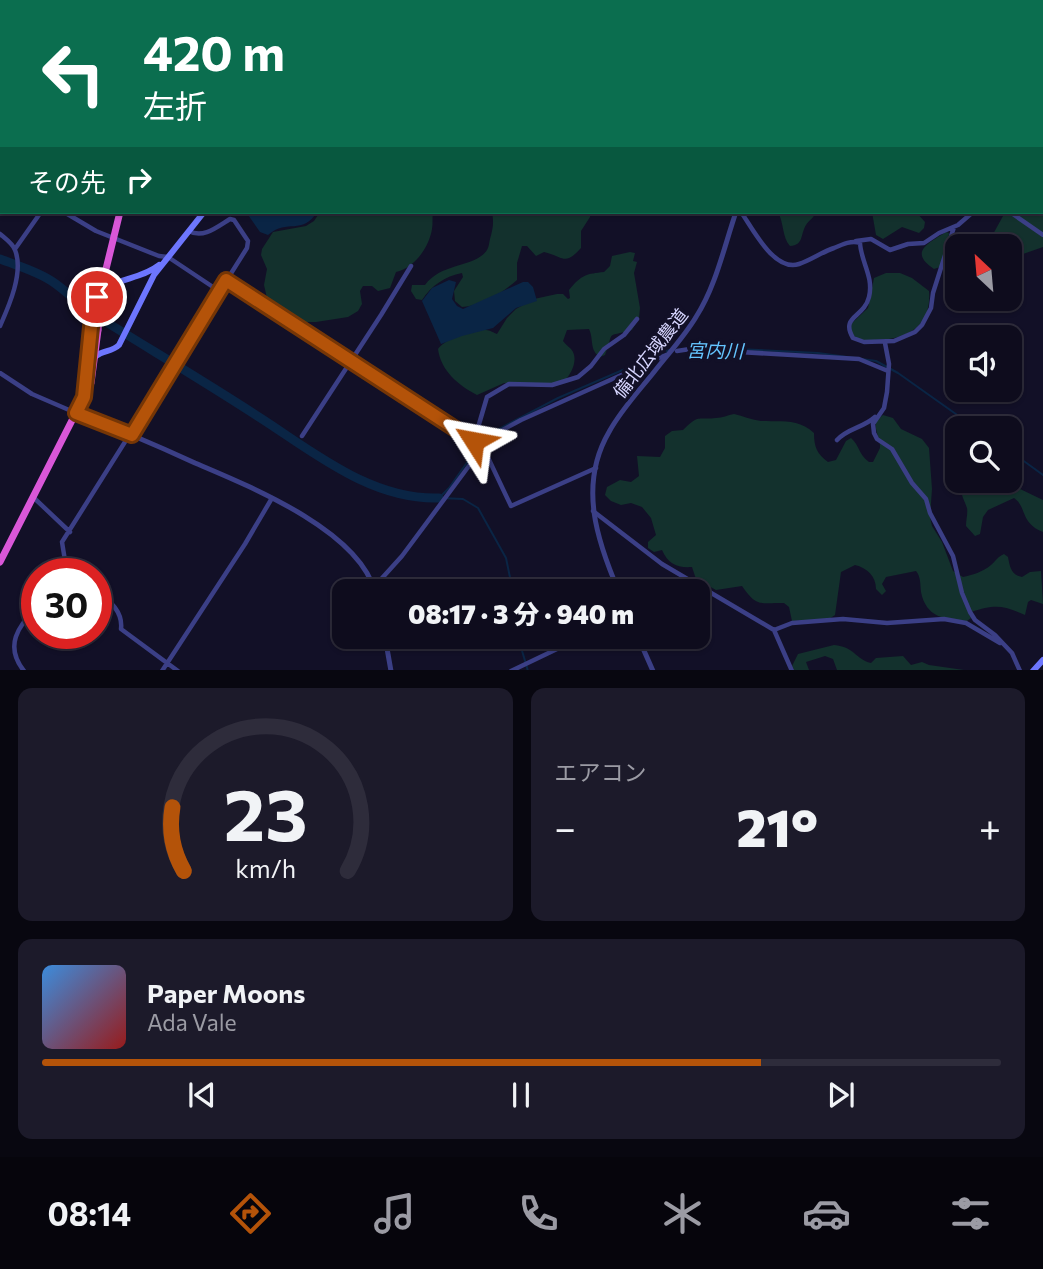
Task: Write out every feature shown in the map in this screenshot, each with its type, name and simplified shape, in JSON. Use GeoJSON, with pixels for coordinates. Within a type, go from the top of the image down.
{"type":"FeatureCollection","features":[{"type":"Feature","properties":{"kind":"highway"},"geometry":{"type":"LineString","coordinates":[[0,562],[91,383],[106,269],[120,214]]}},
{"type":"Feature","properties":{"kind":"main road"},"geometry":{"type":"LineString","coordinates":[[96,356],[102,351],[116,348],[147,288],[202,214]]}},
{"type":"Feature","properties":{"kind":"main road"},"geometry":{"type":"LineString","coordinates":[[84,397],[93,307],[97,297],[107,286],[146,274],[168,257]]}},
{"type":"Feature","properties":{"kind":"main road"},"geometry":{"type":"LineString","coordinates":[[1033,670],[1043,660]]}},
{"type":"Feature","properties":{"kind":"street"},"geometry":{"type":"LineString","coordinates":[[15,249],[40,214]]}},
{"type":"Feature","properties":{"kind":"street"},"geometry":{"type":"LineString","coordinates":[[67,214],[96,231],[159,256],[168,257],[219,291]]}},
{"type":"Feature","properties":{"kind":"street","name":"備北広域農道"},"geometry":{"type":"LineString","coordinates":[[614,579],[600,543],[593,510],[596,468],[607,435],[619,416],[673,350],[708,295],[735,214]]}},
{"type":"Feature","properties":{"kind":"street"},"geometry":{"type":"LineString","coordinates":[[742,214],[771,255],[782,264],[797,264],[822,252],[871,239],[892,250],[908,244],[924,243],[939,233],[954,228],[971,214]]}},
{"type":"Feature","properties":{"kind":"street"},"geometry":{"type":"LineString","coordinates":[[1013,214],[1043,235]]}},
{"type":"Feature","properties":{"kind":"street"},"geometry":{"type":"LineString","coordinates":[[64,558],[62,542],[132,435],[247,248],[248,241],[237,222],[230,219],[205,234],[193,234],[189,231]]}},
{"type":"Feature","properties":{"kind":"street"},"geometry":{"type":"LineString","coordinates":[[856,242],[861,244],[860,251],[871,278],[871,289],[866,307],[850,321],[849,331],[858,341],[885,343],[905,338],[915,332],[927,318],[954,228]]}},
{"type":"Feature","properties":{"kind":"street"},"geometry":{"type":"LineString","coordinates":[[0,234],[15,249],[17,260],[15,288],[0,326]]}},
{"type":"Feature","properties":{"kind":"street"},"geometry":{"type":"LineString","coordinates":[[302,436],[411,266]]}},
{"type":"Feature","properties":{"kind":"street"},"geometry":{"type":"LineString","coordinates":[[226,280],[483,447],[511,506],[596,468]]}},
{"type":"Feature","properties":{"kind":"street"},"geometry":{"type":"LineString","coordinates":[[474,441],[487,397],[509,384],[552,385],[578,377],[604,349],[624,335],[637,319]]}},
{"type":"Feature","properties":{"kind":"street"},"geometry":{"type":"LineString","coordinates":[[885,343],[889,369],[886,401],[873,426],[877,439],[892,449],[912,483],[926,499],[930,513],[953,556],[970,612],[975,620],[1005,646],[1017,661],[1020,670]]}},
{"type":"Feature","properties":{"kind":"street"},"geometry":{"type":"LineString","coordinates":[[382,579],[483,447],[497,433],[673,350],[859,359],[889,369]]}},
{"type":"Feature","properties":{"kind":"street"},"geometry":{"type":"LineString","coordinates":[[0,373],[32,394],[132,435],[272,498],[310,519],[336,538],[369,579]]}},
{"type":"Feature","properties":{"kind":"street"},"geometry":{"type":"LineString","coordinates":[[838,440],[844,433],[866,426],[879,415]]}},
{"type":"Feature","properties":{"kind":"street"},"geometry":{"type":"LineString","coordinates":[[33,497],[70,532]]}},
{"type":"Feature","properties":{"kind":"street"},"geometry":{"type":"LineString","coordinates":[[162,670],[272,498]]}},
{"type":"Feature","properties":{"kind":"street"},"geometry":{"type":"LineString","coordinates":[[593,510],[662,564],[775,630],[792,670]]}},
{"type":"Feature","properties":{"kind":"street"},"geometry":{"type":"LineString","coordinates":[[112,605],[122,620],[121,629],[178,670]]}},
{"type":"Feature","properties":{"kind":"street"},"geometry":{"type":"LineString","coordinates":[[775,630],[792,623],[843,619],[887,623],[944,619],[966,623],[1005,646]]}},
{"type":"Feature","properties":{"kind":"street"},"geometry":{"type":"LineString","coordinates":[[21,624],[16,629],[14,656],[24,670]]}},
{"type":"Feature","properties":{"kind":"street"},"geometry":{"type":"LineString","coordinates":[[387,649],[391,670]]}},
{"type":"Feature","properties":{"kind":"street"},"geometry":{"type":"LineString","coordinates":[[511,670],[556,649]]}},
{"type":"Feature","properties":{"kind":"street"},"geometry":{"type":"LineString","coordinates":[[643,649],[653,670]]}},
{"type":"Feature","properties":{"kind":"green space"},"geometry":{"type":"Polygon","coordinates":[[[319,214],[433,214],[428,243],[415,262],[396,272],[390,288],[378,291],[372,286],[363,286],[360,291],[362,304],[358,311],[348,317],[299,322],[289,319],[267,298],[264,285],[267,269],[261,255],[273,232],[306,226],[319,214]]]}},
{"type":"Feature","properties":{"kind":"green space"},"geometry":{"type":"Polygon","coordinates":[[[492,214],[590,214],[581,231],[581,248],[571,257],[563,259],[544,252],[536,256],[527,246],[522,246],[517,263],[517,280],[485,301],[462,307],[455,301],[454,291],[463,277],[462,273],[439,282],[422,300],[416,299],[411,291],[412,285],[425,285],[440,272],[482,256],[489,246],[492,214]]]}},
{"type":"Feature","properties":{"kind":"green space"},"geometry":{"type":"Polygon","coordinates":[[[779,214],[815,214],[806,225],[800,242],[790,246],[779,214]]]}},
{"type":"Feature","properties":{"kind":"green space"},"geometry":{"type":"Polygon","coordinates":[[[872,214],[918,214],[925,222],[919,233],[902,227],[883,239],[876,235],[872,214]]]}},
{"type":"Feature","properties":{"kind":"green space"},"geometry":{"type":"Polygon","coordinates":[[[1043,214],[1043,247],[1023,254],[1022,258],[1022,234],[993,234],[1003,216],[1043,214]]]}},
{"type":"Feature","properties":{"kind":"green space"},"geometry":{"type":"Polygon","coordinates":[[[946,232],[949,233],[945,234],[945,253],[940,267],[934,269],[923,258],[922,253],[928,244],[946,232]]]}},
{"type":"Feature","properties":{"kind":"green space"},"geometry":{"type":"Polygon","coordinates":[[[635,253],[633,261],[637,262],[634,273],[639,318],[632,330],[612,336],[605,355],[600,357],[594,351],[589,329],[567,330],[563,341],[571,349],[574,361],[570,374],[564,381],[549,384],[504,383],[477,395],[463,387],[447,371],[438,349],[442,345],[474,331],[487,330],[497,334],[516,309],[534,299],[563,294],[568,299],[569,290],[581,278],[604,272],[610,266],[612,256],[635,253]]]}},
{"type":"Feature","properties":{"kind":"green space"},"geometry":{"type":"Polygon","coordinates":[[[886,273],[900,273],[929,291],[929,303],[921,322],[915,329],[897,337],[868,340],[855,337],[851,332],[851,324],[868,308],[874,278],[886,273]]]}},
{"type":"Feature","properties":{"kind":"green space"},"geometry":{"type":"Polygon","coordinates":[[[734,414],[802,425],[814,433],[817,450],[828,462],[836,460],[846,441],[851,438],[865,459],[873,462],[880,448],[876,422],[883,415],[893,418],[901,429],[922,439],[929,448],[932,489],[930,517],[953,571],[963,577],[974,574],[1004,554],[1018,576],[1041,571],[1043,604],[1031,600],[1025,615],[1011,609],[993,607],[971,612],[971,618],[967,621],[951,620],[937,616],[927,607],[916,571],[886,577],[882,584],[886,591],[882,595],[876,589],[870,573],[855,565],[841,572],[835,615],[829,619],[792,621],[789,607],[784,603],[760,603],[742,586],[716,590],[710,587],[710,579],[696,579],[692,567],[674,564],[662,550],[654,552],[648,548],[648,542],[656,535],[651,518],[642,507],[631,503],[621,505],[605,495],[607,487],[620,480],[631,482],[639,476],[637,456],[660,457],[665,448],[665,436],[672,431],[683,430],[698,419],[734,414]]]}},
{"type":"Feature","properties":{"kind":"green space"},"geometry":{"type":"Polygon","coordinates":[[[1022,490],[1043,500],[1043,532],[1027,520],[1014,498],[988,510],[983,517],[980,534],[975,536],[966,526],[967,510],[962,493],[1022,493],[1022,490]]]}},
{"type":"Feature","properties":{"kind":"green space"},"geometry":{"type":"Polygon","coordinates":[[[834,645],[846,648],[871,663],[876,658],[903,656],[911,665],[922,662],[964,670],[837,670],[833,659],[825,656],[806,662],[809,670],[794,670],[792,666],[798,654],[834,645]]]}},
{"type":"Feature","properties":{"kind":"water"},"geometry":{"type":"Polygon","coordinates":[[[247,214],[315,214],[300,225],[275,230],[268,235],[260,232],[247,214]]]}},
{"type":"Feature","properties":{"kind":"water"},"geometry":{"type":"Polygon","coordinates":[[[449,280],[456,282],[452,299],[463,309],[523,282],[528,282],[533,287],[537,301],[516,308],[493,328],[441,344],[422,301],[432,288],[449,280]]]}},
{"type":"Feature","properties":{"kind":"waterway","name":"宮内川"},"geometry":{"type":"LineString","coordinates":[[0,259],[47,278],[95,315],[346,472],[391,491],[414,497],[439,498]]}},
{"type":"Feature","properties":{"kind":"waterway","name":"宮内川"},"geometry":{"type":"LineString","coordinates":[[695,347],[818,353],[876,361],[898,373],[959,416]]}},
{"type":"Feature","properties":{"kind":"waterway","name":"宮内川"},"geometry":{"type":"LineString","coordinates":[[439,498],[478,447],[495,431],[558,398],[669,350]]}},
{"type":"Feature","properties":{"kind":"waterway","name":"宮内川"},"geometry":{"type":"LineString","coordinates":[[1022,460],[1043,475]]}},
{"type":"Feature","properties":{"kind":"waterway","name":"宮内川"},"geometry":{"type":"LineString","coordinates":[[440,498],[463,499],[478,508],[506,558],[510,579]]}},
{"type":"Feature","properties":{"kind":"waterway","name":"宮内川"},"geometry":{"type":"LineString","coordinates":[[522,649],[528,670]]}},
{"type":"Feature","properties":{"kind":"route"},"geometry":{"type":"LineString","coordinates":[[97,297],[93,307],[84,397],[76,413],[132,435],[226,280],[474,441]]}}]}
